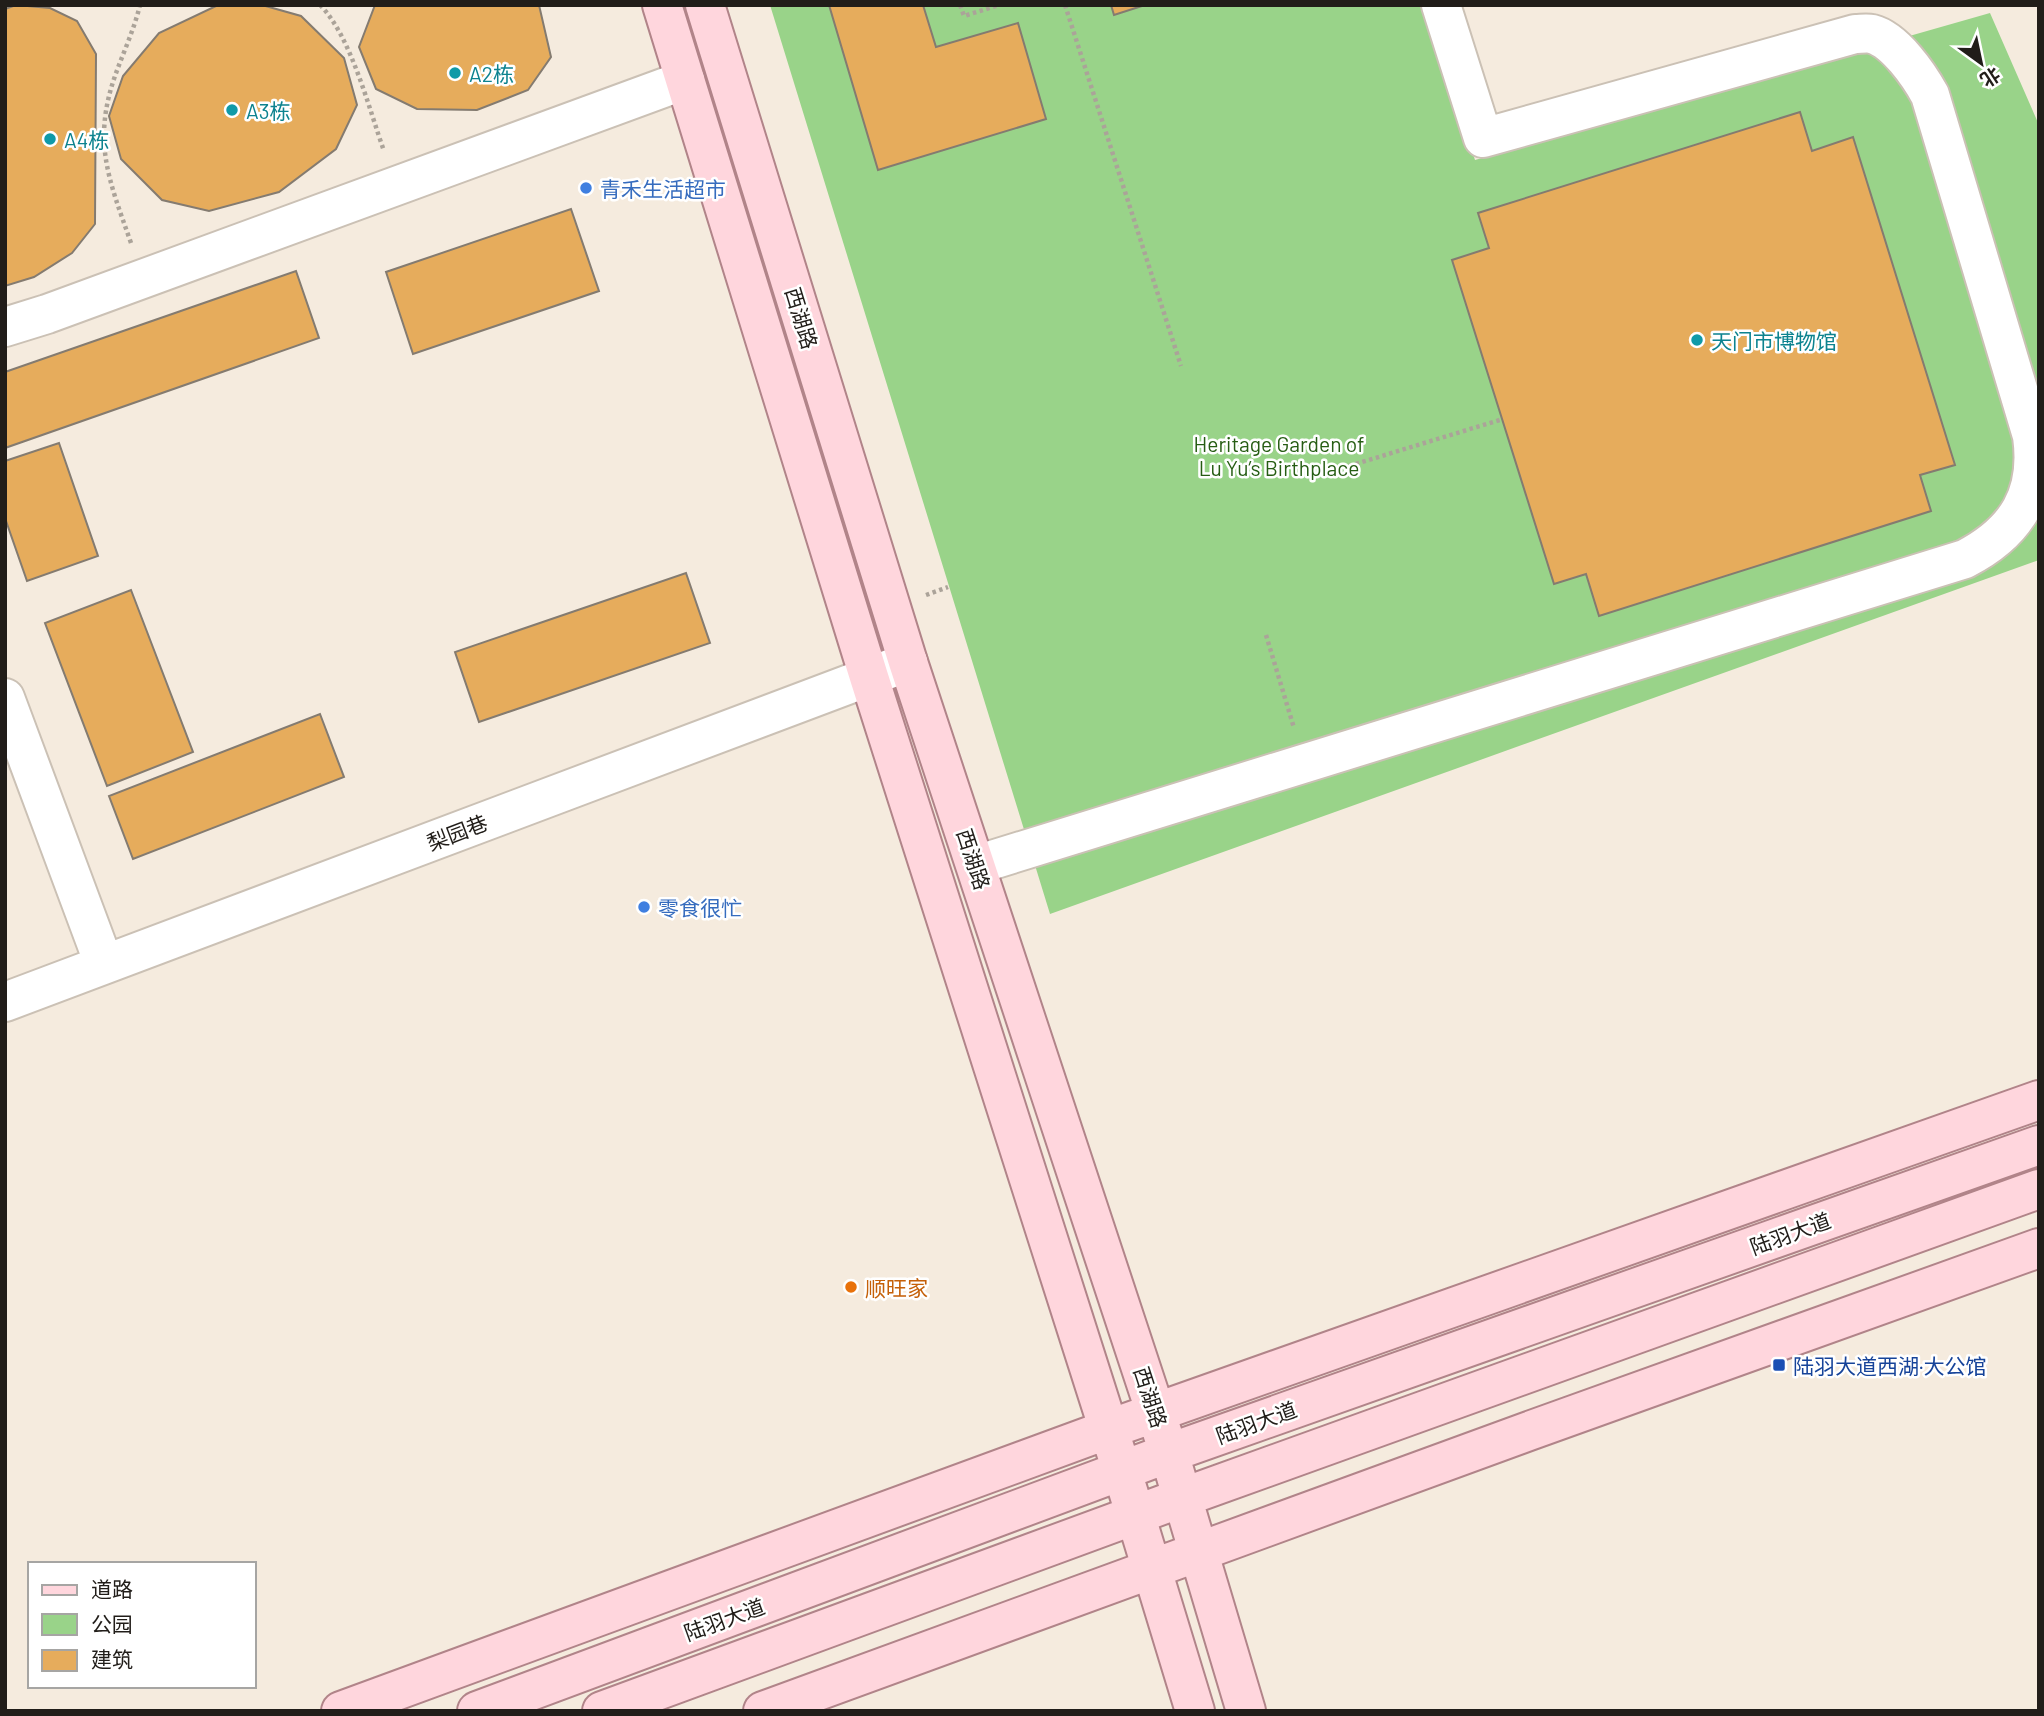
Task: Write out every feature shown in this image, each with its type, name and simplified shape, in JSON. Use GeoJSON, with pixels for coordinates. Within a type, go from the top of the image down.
{"type":"FeatureCollection","features":[{"type":"Feature","properties":{"kind":"main road","name":"西湖路"},"geometry":{"type":"LineString","coordinates":[[662,5],[869,677],[1109,1429],[1195,1711]]}},
{"type":"Feature","properties":{"kind":"main road","name":"西湖路"},"geometry":{"type":"LineString","coordinates":[[705,5],[908,662],[1169,1453],[1246,1711]]}},
{"type":"Feature","properties":{"kind":"main road"},"geometry":{"type":"LineString","coordinates":[[341,1711],[1109,1429],[2039,1100]]}},
{"type":"Feature","properties":{"kind":"main road","name":"陆羽大道"},"geometry":{"type":"LineString","coordinates":[[477,1711],[1169,1453],[2039,1145]]}},
{"type":"Feature","properties":{"kind":"main road","name":"陆羽大道"},"geometry":{"type":"LineString","coordinates":[[602,1711],[1181,1498],[2039,1189]]}},
{"type":"Feature","properties":{"kind":"main road"},"geometry":{"type":"LineString","coordinates":[[763,1711],[2039,1248]]}},
{"type":"Feature","properties":{"kind":"street"},"geometry":{"type":"LineString","coordinates":[[976,865],[1965,559],[1986,548],[2018,517],[2028,495],[2034,471],[2032,436],[1930,95],[1919,75],[1886,40],[1872,34],[1855,34],[1483,138],[1441,5]]}},
{"type":"Feature","properties":{"kind":"street"},"geometry":{"type":"LineString","coordinates":[[5,327],[685,80]]}},
{"type":"Feature","properties":{"kind":"street","name":"梨园巷"},"geometry":{"type":"LineString","coordinates":[[5,1002],[908,662]]}},
{"type":"Feature","properties":{"kind":"street"},"geometry":{"type":"LineString","coordinates":[[5,698],[104,964]]}},
{"type":"Feature","properties":{"kind":"path"},"geometry":{"type":"LineString","coordinates":[[140,5],[105,109],[102,140],[108,179],[144,278]]}},
{"type":"Feature","properties":{"kind":"path"},"geometry":{"type":"LineString","coordinates":[[320,5],[328,13],[346,45],[396,186]]}},
{"type":"Feature","properties":{"kind":"path"},"geometry":{"type":"LineString","coordinates":[[960,5],[964,16],[999,5]]}},
{"type":"Feature","properties":{"kind":"path"},"geometry":{"type":"LineString","coordinates":[[1065,5],[1181,366]]}},
{"type":"Feature","properties":{"kind":"path"},"geometry":{"type":"LineString","coordinates":[[1349,466],[1503,419]]}},
{"type":"Feature","properties":{"kind":"path"},"geometry":{"type":"LineString","coordinates":[[1266,635],[1304,762]]}},
{"type":"Feature","properties":{"kind":"green space","name":"Heritage Garden of Lu Yu’s Birthplace"},"geometry":{"type":"Polygon","coordinates":[[[770,5],[1425,5],[1475,160],[1990,13],[2039,125],[2039,560],[1050,914],[770,5]]]}},
{"type":"Feature","properties":{"kind":"building","name":"A4栋"},"geometry":{"type":"Polygon","coordinates":[[[16,5],[50,8],[77,21],[96,54],[95,224],[72,253],[34,277],[5,286],[5,9],[16,5]]]}},
{"type":"Feature","properties":{"kind":"building","name":"A3栋"},"geometry":{"type":"Polygon","coordinates":[[[262,5],[301,16],[344,58],[357,105],[336,149],[279,192],[209,211],[162,200],[121,159],[109,116],[123,76],[159,33],[216,6],[262,5]]]}},
{"type":"Feature","properties":{"kind":"building","name":"A2栋"},"geometry":{"type":"Polygon","coordinates":[[[375,5],[539,5],[551,57],[528,90],[477,110],[417,109],[376,89],[359,47],[375,5]]]}},
{"type":"Feature","properties":{"kind":"building"},"geometry":{"type":"Polygon","coordinates":[[[829,5],[923,5],[936,47],[1018,23],[1046,119],[878,170],[829,5]]]}},
{"type":"Feature","properties":{"kind":"building"},"geometry":{"type":"Polygon","coordinates":[[[1111,5],[1145,5],[1114,15],[1111,5]]]}},
{"type":"Feature","properties":{"kind":"building","name":"天门市博物馆"},"geometry":{"type":"Polygon","coordinates":[[[1800,112],[1812,151],[1853,137],[1955,465],[1920,475],[1931,511],[1599,616],[1586,574],[1554,584],[1452,260],[1489,248],[1478,213],[1800,112]]]}},
{"type":"Feature","properties":{"kind":"building"},"geometry":{"type":"Polygon","coordinates":[[[571,209],[599,291],[413,354],[386,272],[571,209]]]}},
{"type":"Feature","properties":{"kind":"building"},"geometry":{"type":"Polygon","coordinates":[[[296,271],[319,338],[5,448],[5,372],[296,271]]]}},
{"type":"Feature","properties":{"kind":"building"},"geometry":{"type":"Polygon","coordinates":[[[59,443],[98,556],[27,581],[5,518],[5,461],[59,443]]]}},
{"type":"Feature","properties":{"kind":"building"},"geometry":{"type":"Polygon","coordinates":[[[686,573],[710,643],[479,722],[455,652],[686,573]]]}},
{"type":"Feature","properties":{"kind":"building"},"geometry":{"type":"Polygon","coordinates":[[[131,590],[193,752],[107,786],[45,623],[131,590]]]}},
{"type":"Feature","properties":{"kind":"building"},"geometry":{"type":"Polygon","coordinates":[[[320,714],[344,777],[133,859],[109,796],[320,714]]]}},
{"type":"Feature","properties":{"kind":"place","name":"A2栋"},"geometry":{"type":"Point","coordinates":[455,73]}},
{"type":"Feature","properties":{"kind":"place","name":"A3栋"},"geometry":{"type":"Point","coordinates":[232,110]}},
{"type":"Feature","properties":{"kind":"place","name":"A4栋"},"geometry":{"type":"Point","coordinates":[50,139]}},
{"type":"Feature","properties":{"kind":"place","name":"青禾生活超市"},"geometry":{"type":"Point","coordinates":[586,188]}},
{"type":"Feature","properties":{"kind":"place","name":"天门市博物馆"},"geometry":{"type":"Point","coordinates":[1697,340]}},
{"type":"Feature","properties":{"kind":"place","name":"零食很忙"},"geometry":{"type":"Point","coordinates":[644,907]}},
{"type":"Feature","properties":{"kind":"place","name":"顺旺家"},"geometry":{"type":"Point","coordinates":[851,1287]}},
{"type":"Feature","properties":{"kind":"place","name":"陆羽大道西湖·大公馆"},"geometry":{"type":"Point","coordinates":[1779,1365]}}]}
